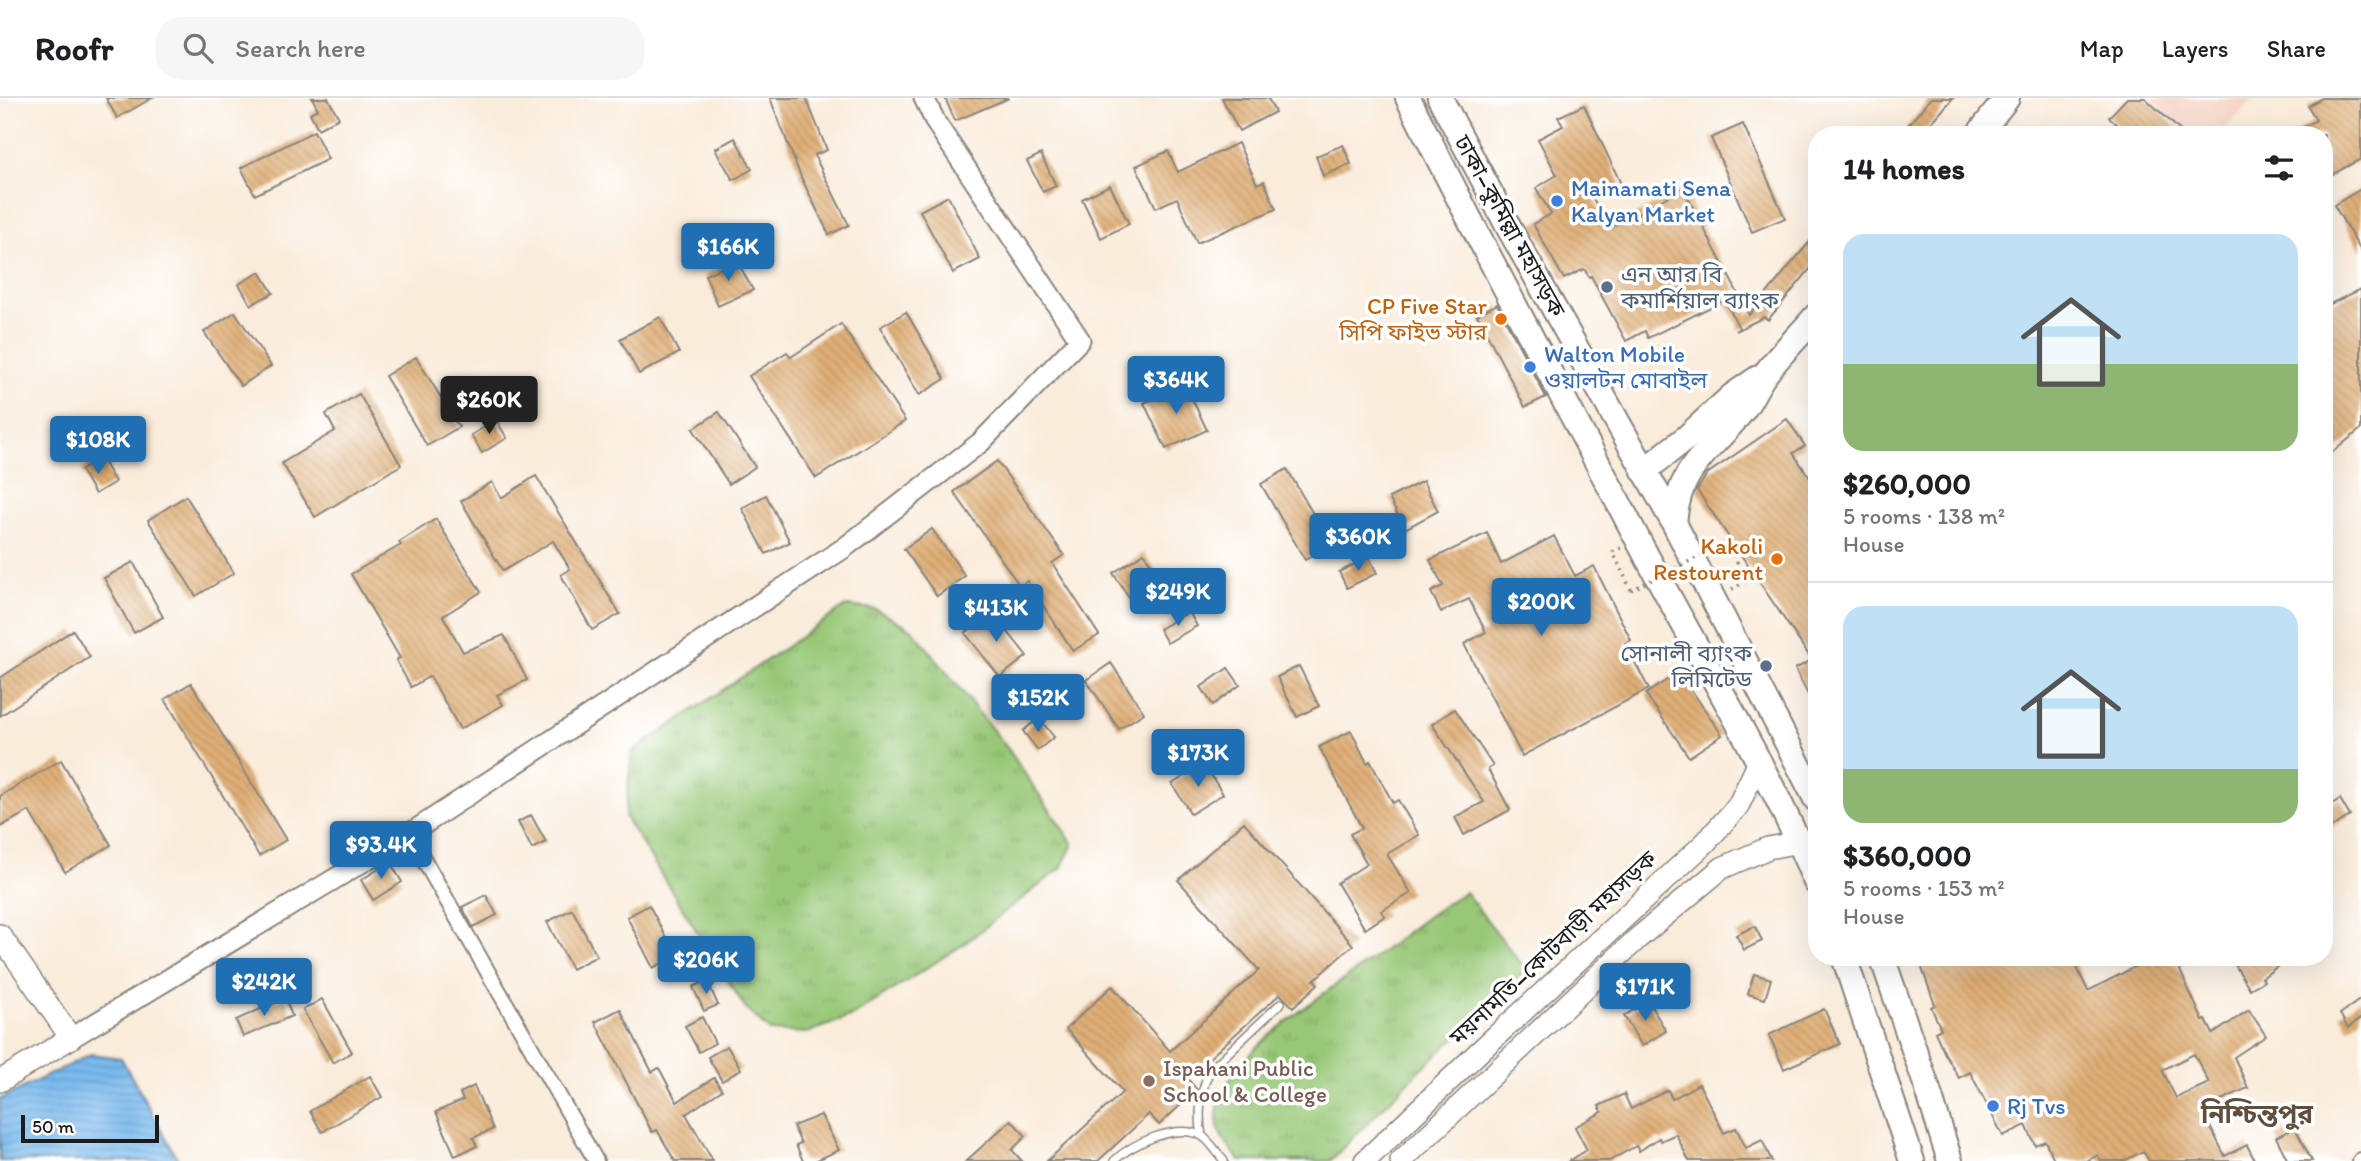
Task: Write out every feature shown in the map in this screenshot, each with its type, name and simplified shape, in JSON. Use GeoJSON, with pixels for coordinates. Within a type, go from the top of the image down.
{"type":"FeatureCollection","features":[{"type":"Feature","properties":{"kind":"highway","name":"ঢাকা–কুমিল্লা মহাসড়ক"},"geometry":{"type":"LineString","coordinates":[[1408,98],[1477,237],[1638,540],[1760,760],[1808,863]]}},
{"type":"Feature","properties":{"kind":"highway","name":"ঢাকা–কুমিল্লা মহাসড়ক"},"geometry":{"type":"LineString","coordinates":[[1440,98],[1674,523],[1808,783]]}},
{"type":"Feature","properties":{"kind":"highway"},"geometry":{"type":"LineString","coordinates":[[1985,126],[2007,98]]}},
{"type":"Feature","properties":{"kind":"highway"},"geometry":{"type":"LineString","coordinates":[[1674,523],[1676,501],[1683,481],[1743,410],[1765,374],[1808,325]]}},
{"type":"Feature","properties":{"kind":"highway"},"geometry":{"type":"LineString","coordinates":[[1644,471],[1686,438],[1732,396],[1765,374]]}},
{"type":"Feature","properties":{"kind":"highway"},"geometry":{"type":"LineString","coordinates":[[1603,396],[1624,427],[1644,442],[1670,444],[1686,438]]}},
{"type":"Feature","properties":{"kind":"highway"},"geometry":{"type":"LineString","coordinates":[[1847,966],[1912,1161]]}},
{"type":"Feature","properties":{"kind":"highway"},"geometry":{"type":"LineString","coordinates":[[1885,966],[1950,1161]]}},
{"type":"Feature","properties":{"kind":"main road","name":"ময়নামতি–কোটবাড়ী মহাসড়ক"},"geometry":{"type":"LineString","coordinates":[[1365,1161],[1705,843],[1738,806],[1760,760]]}},
{"type":"Feature","properties":{"kind":"main road"},"geometry":{"type":"LineString","coordinates":[[1401,1161],[1638,938],[1722,868],[1768,848],[1799,842]]}},
{"type":"Feature","properties":{"kind":"main road"},"geometry":{"type":"LineString","coordinates":[[0,935],[71,1038],[0,1081]]}},
{"type":"Feature","properties":{"kind":"street"},"geometry":{"type":"LineString","coordinates":[[71,1038],[409,834],[844,548],[981,442],[1080,340],[936,123],[924,98]]}},
{"type":"Feature","properties":{"kind":"street"},"geometry":{"type":"LineString","coordinates":[[409,834],[596,1161]]}},
{"type":"Feature","properties":{"kind":"lane"},"geometry":{"type":"LineString","coordinates":[[1224,1161],[1202,1136],[1199,1124],[1206,1077],[1212,1068],[1281,1003]]}},
{"type":"Feature","properties":{"kind":"lane"},"geometry":{"type":"LineString","coordinates":[[1114,1161],[1138,1143],[1157,1137],[1187,1133],[1202,1136]]}},
{"type":"Feature","properties":{"kind":"path"},"geometry":{"type":"LineString","coordinates":[[1613,552],[1631,590],[1729,542],[1745,582]]}},
{"type":"Feature","properties":{"kind":"shaded area"},"geometry":{"type":"Polygon","coordinates":[[[2149,98],[2254,98],[2228,126],[2178,126],[2149,98]]]}},
{"type":"Feature","properties":{"kind":"green space"},"geometry":{"type":"Polygon","coordinates":[[[846,606],[875,609],[912,629],[1008,749],[1073,844],[1061,868],[964,944],[852,1016],[807,1033],[770,1031],[746,1009],[625,817],[632,752],[846,606]]]}},
{"type":"Feature","properties":{"kind":"green space"},"geometry":{"type":"Polygon","coordinates":[[[1465,892],[1526,970],[1411,1079],[1330,1161],[1240,1161],[1220,1134],[1217,1119],[1220,1100],[1230,1079],[1246,1058],[1316,999],[1465,892]]]}},
{"type":"Feature","properties":{"kind":"water"},"geometry":{"type":"Polygon","coordinates":[[[91,1054],[121,1058],[179,1161],[0,1161],[0,1099],[91,1054]]]}},
{"type":"Feature","properties":{"kind":"building"},"geometry":{"type":"Polygon","coordinates":[[[106,98],[152,98],[117,118],[106,98]]]}},
{"type":"Feature","properties":{"kind":"building"},"geometry":{"type":"Polygon","coordinates":[[[312,98],[328,98],[339,118],[318,129],[310,113],[318,109],[312,98]]]}},
{"type":"Feature","properties":{"kind":"building"},"geometry":{"type":"Polygon","coordinates":[[[770,98],[806,98],[827,150],[814,155],[849,225],[829,235],[801,177],[770,98]]]}},
{"type":"Feature","properties":{"kind":"building"},"geometry":{"type":"Polygon","coordinates":[[[945,98],[1009,98],[955,121],[945,98]]]}},
{"type":"Feature","properties":{"kind":"building"},"geometry":{"type":"Polygon","coordinates":[[[1222,98],[1268,98],[1275,112],[1239,131],[1222,98]]]}},
{"type":"Feature","properties":{"kind":"building"},"geometry":{"type":"Polygon","coordinates":[[[1931,98],[1953,98],[1929,126],[1908,126],[1931,98]]]}},
{"type":"Feature","properties":{"kind":"building"},"geometry":{"type":"Polygon","coordinates":[[[2127,98],[2145,98],[2175,126],[2118,126],[2109,117],[2127,98]]]}},
{"type":"Feature","properties":{"kind":"building"},"geometry":{"type":"Polygon","coordinates":[[[2322,98],[2361,98],[2361,159],[2333,174],[2333,126],[2306,126],[2316,120],[2308,106],[2322,98]]]}},
{"type":"Feature","properties":{"kind":"building"},"geometry":{"type":"Polygon","coordinates":[[[1584,105],[1622,186],[1593,199],[1609,229],[1683,188],[1749,315],[1808,244],[1808,272],[1768,320],[1764,317],[1736,331],[1739,328],[1725,300],[1648,338],[1645,331],[1626,341],[1591,276],[1589,277],[1584,269],[1564,279],[1533,224],[1551,214],[1536,188],[1557,175],[1538,139],[1563,126],[1558,117],[1584,105]]]}},
{"type":"Feature","properties":{"kind":"building"},"geometry":{"type":"Polygon","coordinates":[[[1743,124],[1785,218],[1752,232],[1711,138],[1743,124]]]}},
{"type":"Feature","properties":{"kind":"building"},"geometry":{"type":"Polygon","coordinates":[[[314,131],[328,159],[255,195],[241,168],[314,131]]]}},
{"type":"Feature","properties":{"kind":"building"},"geometry":{"type":"Polygon","coordinates":[[[735,138],[752,169],[733,180],[715,149],[735,138]]]}},
{"type":"Feature","properties":{"kind":"building"},"geometry":{"type":"Polygon","coordinates":[[[1238,143],[1257,184],[1264,181],[1276,209],[1197,243],[1177,198],[1156,208],[1136,166],[1168,151],[1178,172],[1238,143]]]}},
{"type":"Feature","properties":{"kind":"building"},"geometry":{"type":"Polygon","coordinates":[[[1343,145],[1351,164],[1323,176],[1316,156],[1343,145]]]}},
{"type":"Feature","properties":{"kind":"building"},"geometry":{"type":"Polygon","coordinates":[[[1041,154],[1056,186],[1043,192],[1027,161],[1041,154]]]}},
{"type":"Feature","properties":{"kind":"building"},"geometry":{"type":"Polygon","coordinates":[[[1110,185],[1129,224],[1101,238],[1082,199],[1110,185]]]}},
{"type":"Feature","properties":{"kind":"building"},"geometry":{"type":"Polygon","coordinates":[[[2361,189],[2361,251],[2334,205],[2361,189]]]}},
{"type":"Feature","properties":{"kind":"building"},"geometry":{"type":"Polygon","coordinates":[[[948,196],[980,259],[953,273],[920,211],[948,196]]]}},
{"type":"Feature","properties":{"kind":"building"},"geometry":{"type":"Polygon","coordinates":[[[737,261],[753,290],[718,306],[705,275],[737,261]]]}},
{"type":"Feature","properties":{"kind":"building"},"geometry":{"type":"Polygon","coordinates":[[[260,272],[273,293],[251,305],[239,284],[260,272]]]}},
{"type":"Feature","properties":{"kind":"building"},"geometry":{"type":"Polygon","coordinates":[[[2361,289],[2361,429],[2333,452],[2333,303],[2361,289]]]}},
{"type":"Feature","properties":{"kind":"building"},"geometry":{"type":"Polygon","coordinates":[[[1497,304],[1546,397],[1525,407],[1477,315],[1497,304]]]}},
{"type":"Feature","properties":{"kind":"building"},"geometry":{"type":"Polygon","coordinates":[[[235,312],[271,366],[241,386],[204,332],[235,312]]]}},
{"type":"Feature","properties":{"kind":"building"},"geometry":{"type":"Polygon","coordinates":[[[906,312],[945,379],[919,395],[880,327],[906,312]]]}},
{"type":"Feature","properties":{"kind":"building"},"geometry":{"type":"Polygon","coordinates":[[[660,317],[679,353],[639,374],[620,339],[660,317]]]}},
{"type":"Feature","properties":{"kind":"building"},"geometry":{"type":"Polygon","coordinates":[[[841,324],[905,421],[816,478],[749,376],[787,352],[791,357],[841,324]]]}},
{"type":"Feature","properties":{"kind":"building"},"geometry":{"type":"Polygon","coordinates":[[[416,357],[459,427],[427,446],[385,376],[416,357]]]}},
{"type":"Feature","properties":{"kind":"building"},"geometry":{"type":"Polygon","coordinates":[[[1185,384],[1207,430],[1166,449],[1144,403],[1185,384]]]}},
{"type":"Feature","properties":{"kind":"building"},"geometry":{"type":"Polygon","coordinates":[[[359,394],[401,465],[315,517],[282,463],[335,431],[326,414],[359,394]]]}},
{"type":"Feature","properties":{"kind":"building"},"geometry":{"type":"Polygon","coordinates":[[[719,412],[755,467],[729,484],[693,429],[719,412]]]}},
{"type":"Feature","properties":{"kind":"building"},"geometry":{"type":"Polygon","coordinates":[[[1787,419],[1805,446],[1793,453],[1808,475],[1808,654],[1697,490],[1707,474],[1787,419]]]}},
{"type":"Feature","properties":{"kind":"building"},"geometry":{"type":"Polygon","coordinates":[[[496,420],[507,438],[482,453],[471,435],[496,420]]]}},
{"type":"Feature","properties":{"kind":"building"},"geometry":{"type":"Polygon","coordinates":[[[101,458],[115,482],[95,494],[81,470],[101,458]]]}},
{"type":"Feature","properties":{"kind":"building"},"geometry":{"type":"Polygon","coordinates":[[[997,461],[1064,555],[1052,563],[1099,635],[1073,651],[1027,581],[1020,586],[954,492],[997,461]]]}},
{"type":"Feature","properties":{"kind":"building"},"geometry":{"type":"Polygon","coordinates":[[[1287,469],[1331,545],[1305,560],[1261,484],[1287,469]]]}},
{"type":"Feature","properties":{"kind":"building"},"geometry":{"type":"Polygon","coordinates":[[[536,476],[620,614],[592,630],[561,575],[570,569],[553,541],[503,571],[461,501],[492,482],[501,498],[536,476]]]}},
{"type":"Feature","properties":{"kind":"building"},"geometry":{"type":"Polygon","coordinates":[[[1423,481],[1438,511],[1405,529],[1389,498],[1423,481]]]}},
{"type":"Feature","properties":{"kind":"building"},"geometry":{"type":"Polygon","coordinates":[[[766,495],[790,542],[766,554],[742,508],[766,495]]]}},
{"type":"Feature","properties":{"kind":"building"},"geometry":{"type":"Polygon","coordinates":[[[186,496],[234,573],[196,596],[148,520],[186,496]]]}},
{"type":"Feature","properties":{"kind":"building"},"geometry":{"type":"Polygon","coordinates":[[[436,519],[481,592],[443,616],[463,652],[504,635],[527,680],[497,695],[503,705],[460,729],[430,676],[411,687],[396,660],[400,658],[351,574],[401,545],[399,542],[436,519]]]}},
{"type":"Feature","properties":{"kind":"building"},"geometry":{"type":"Polygon","coordinates":[[[932,529],[965,576],[937,596],[904,549],[932,529]]]}},
{"type":"Feature","properties":{"kind":"building"},"geometry":{"type":"Polygon","coordinates":[[[1487,533],[1501,564],[1554,536],[1575,576],[1594,566],[1631,640],[1625,643],[1649,689],[1522,756],[1464,644],[1486,632],[1469,599],[1441,612],[1431,592],[1443,586],[1430,560],[1487,533]]]}},
{"type":"Feature","properties":{"kind":"building"},"geometry":{"type":"Polygon","coordinates":[[[1144,553],[1166,586],[1135,607],[1113,573],[1144,553]]]}},
{"type":"Feature","properties":{"kind":"building"},"geometry":{"type":"Polygon","coordinates":[[[1369,557],[1377,573],[1347,588],[1339,572],[1369,557]]]}},
{"type":"Feature","properties":{"kind":"building"},"geometry":{"type":"Polygon","coordinates":[[[133,562],[163,617],[134,633],[104,578],[133,562]]]}},
{"type":"Feature","properties":{"kind":"building"},"geometry":{"type":"Polygon","coordinates":[[[992,612],[1027,656],[1000,677],[965,633],[992,612]]]}},
{"type":"Feature","properties":{"kind":"building"},"geometry":{"type":"Polygon","coordinates":[[[1189,612],[1197,626],[1167,643],[1159,629],[1189,612]]]}},
{"type":"Feature","properties":{"kind":"building"},"geometry":{"type":"Polygon","coordinates":[[[73,630],[90,657],[0,716],[0,678],[73,630]]]}},
{"type":"Feature","properties":{"kind":"building"},"geometry":{"type":"Polygon","coordinates":[[[1808,662],[1808,694],[1795,669],[1808,662]]]}},
{"type":"Feature","properties":{"kind":"building"},"geometry":{"type":"Polygon","coordinates":[[[1111,663],[1144,713],[1119,729],[1086,680],[1111,663]]]}},
{"type":"Feature","properties":{"kind":"building"},"geometry":{"type":"Polygon","coordinates":[[[1299,666],[1319,706],[1297,717],[1277,677],[1299,666]]]}},
{"type":"Feature","properties":{"kind":"building"},"geometry":{"type":"Polygon","coordinates":[[[1228,668],[1240,685],[1213,705],[1201,687],[1228,668]]]}},
{"type":"Feature","properties":{"kind":"building"},"geometry":{"type":"Polygon","coordinates":[[[1679,672],[1722,735],[1689,757],[1646,694],[1679,672]]]}},
{"type":"Feature","properties":{"kind":"building"},"geometry":{"type":"Polygon","coordinates":[[[191,683],[286,840],[259,856],[165,699],[191,683]]]}},
{"type":"Feature","properties":{"kind":"building"},"geometry":{"type":"Polygon","coordinates":[[[1455,709],[1493,766],[1488,769],[1510,810],[1464,835],[1455,817],[1484,802],[1432,724],[1455,709]]]}},
{"type":"Feature","properties":{"kind":"building"},"geometry":{"type":"Polygon","coordinates":[[[1039,718],[1054,737],[1038,750],[1023,731],[1039,718]]]}},
{"type":"Feature","properties":{"kind":"building"},"geometry":{"type":"Polygon","coordinates":[[[1351,731],[1367,763],[1370,761],[1393,803],[1398,800],[1419,835],[1387,854],[1411,893],[1381,911],[1385,916],[1365,929],[1337,883],[1367,864],[1350,834],[1362,828],[1319,747],[1351,731]]]}},
{"type":"Feature","properties":{"kind":"building"},"geometry":{"type":"Polygon","coordinates":[[[61,760],[111,845],[65,872],[29,811],[0,827],[0,796],[61,760]]]}},
{"type":"Feature","properties":{"kind":"building"},"geometry":{"type":"Polygon","coordinates":[[[1204,764],[1223,794],[1191,814],[1172,784],[1204,764]]]}},
{"type":"Feature","properties":{"kind":"building"},"geometry":{"type":"Polygon","coordinates":[[[2340,799],[2350,816],[2333,826],[2333,803],[2340,799]]]}},
{"type":"Feature","properties":{"kind":"building"},"geometry":{"type":"Polygon","coordinates":[[[531,815],[546,842],[532,849],[518,822],[531,815]]]}},
{"type":"Feature","properties":{"kind":"building"},"geometry":{"type":"Polygon","coordinates":[[[1244,822],[1353,945],[1314,980],[1318,984],[1293,1007],[1280,994],[1187,1078],[1197,1090],[1159,1125],[1149,1114],[1098,1161],[1047,1161],[1123,1092],[1066,1029],[1112,986],[1170,1051],[1259,970],[1178,880],[1244,822]]]}},
{"type":"Feature","properties":{"kind":"building"},"geometry":{"type":"Polygon","coordinates":[[[390,862],[402,882],[373,900],[361,880],[390,862]]]}},
{"type":"Feature","properties":{"kind":"building"},"geometry":{"type":"Polygon","coordinates":[[[486,895],[497,915],[473,927],[462,907],[486,895]]]}},
{"type":"Feature","properties":{"kind":"building"},"geometry":{"type":"Polygon","coordinates":[[[649,905],[676,956],[653,968],[627,917],[649,905]]]}},
{"type":"Feature","properties":{"kind":"building"},"geometry":{"type":"Polygon","coordinates":[[[572,909],[597,956],[572,969],[547,922],[572,909]]]}},
{"type":"Feature","properties":{"kind":"building"},"geometry":{"type":"Polygon","coordinates":[[[1755,926],[1762,941],[1744,950],[1736,935],[1755,926]]]}},
{"type":"Feature","properties":{"kind":"building"},"geometry":{"type":"Polygon","coordinates":[[[1921,966],[2076,966],[2088,991],[2137,966],[2178,966],[2203,1021],[2206,1020],[2213,1034],[2249,1010],[2266,1036],[2234,1057],[2248,1088],[2201,1109],[2225,1156],[2247,1145],[2255,1161],[2149,1161],[2143,1151],[2124,1161],[2101,1161],[2098,1155],[2086,1161],[2055,1161],[2045,1141],[2035,1145],[2026,1125],[2003,1136],[1970,1072],[1959,1078],[1945,1054],[1935,1032],[1941,1029],[1931,1007],[1935,1005],[1921,966]],[[2194,1054],[2162,1070],[2176,1098],[2209,1083],[2194,1054]]]}},
{"type":"Feature","properties":{"kind":"building"},"geometry":{"type":"Polygon","coordinates":[[[2236,966],[2278,966],[2262,978],[2264,981],[2250,989],[2236,966]]]}},
{"type":"Feature","properties":{"kind":"building"},"geometry":{"type":"Polygon","coordinates":[[[1754,974],[1771,979],[1765,999],[1748,994],[1754,974]]]}},
{"type":"Feature","properties":{"kind":"building"},"geometry":{"type":"Polygon","coordinates":[[[707,980],[718,1005],[704,1011],[693,987],[707,980]]]}},
{"type":"Feature","properties":{"kind":"building"},"geometry":{"type":"Polygon","coordinates":[[[285,998],[292,1016],[243,1037],[236,1020],[285,998]]]}},
{"type":"Feature","properties":{"kind":"building"},"geometry":{"type":"Polygon","coordinates":[[[322,999],[352,1052],[333,1063],[303,1010],[322,999]]]}},
{"type":"Feature","properties":{"kind":"building"},"geometry":{"type":"Polygon","coordinates":[[[2361,999],[2361,1018],[2348,1028],[2340,1014],[2361,999]]]}},
{"type":"Feature","properties":{"kind":"building"},"geometry":{"type":"Polygon","coordinates":[[[1648,1001],[1666,1031],[1642,1046],[1624,1016],[1648,1001]]]}},
{"type":"Feature","properties":{"kind":"building"},"geometry":{"type":"Polygon","coordinates":[[[620,1009],[652,1072],[659,1068],[677,1102],[714,1078],[722,1090],[686,1114],[713,1161],[675,1161],[657,1130],[652,1132],[595,1022],[620,1009]]]}},
{"type":"Feature","properties":{"kind":"building"},"geometry":{"type":"Polygon","coordinates":[[[1824,1009],[1840,1044],[1784,1069],[1769,1035],[1824,1009]]]}},
{"type":"Feature","properties":{"kind":"building"},"geometry":{"type":"Polygon","coordinates":[[[702,1017],[715,1043],[699,1052],[685,1026],[702,1017]]]}},
{"type":"Feature","properties":{"kind":"building"},"geometry":{"type":"Polygon","coordinates":[[[727,1046],[741,1069],[722,1081],[708,1057],[727,1046]]]}},
{"type":"Feature","properties":{"kind":"building"},"geometry":{"type":"Polygon","coordinates":[[[370,1076],[382,1097],[322,1132],[310,1111],[370,1076]]]}},
{"type":"Feature","properties":{"kind":"building"},"geometry":{"type":"Polygon","coordinates":[[[1699,1084],[1724,1133],[1736,1128],[1746,1148],[1762,1140],[1772,1161],[1689,1161],[1676,1134],[1661,1141],[1659,1138],[1639,1151],[1636,1146],[1609,1161],[1569,1161],[1587,1150],[1575,1127],[1602,1112],[1599,1106],[1624,1094],[1631,1109],[1668,1090],[1672,1099],[1699,1084]]]}},
{"type":"Feature","properties":{"kind":"building"},"geometry":{"type":"Polygon","coordinates":[[[474,1086],[493,1129],[473,1138],[477,1146],[455,1156],[436,1112],[463,1100],[460,1093],[474,1086]]]}},
{"type":"Feature","properties":{"kind":"building"},"geometry":{"type":"Polygon","coordinates":[[[821,1115],[839,1150],[815,1161],[803,1161],[796,1145],[801,1143],[793,1126],[821,1115]]]}},
{"type":"Feature","properties":{"kind":"building"},"geometry":{"type":"Polygon","coordinates":[[[1011,1120],[1026,1136],[1012,1150],[1022,1161],[966,1161],[1011,1120]]]}},
{"type":"Feature","properties":{"kind":"building"},"geometry":{"type":"Polygon","coordinates":[[[2295,1128],[2312,1161],[2288,1161],[2276,1137],[2295,1128]]]}},
{"type":"Feature","properties":{"kind":"place","name":"Mainamati Sena Kalyan Market"},"geometry":{"type":"Point","coordinates":[1557,201]}},
{"type":"Feature","properties":{"kind":"place","name":"এন আর বি কমার্শিয়াল ব্যাংক"},"geometry":{"type":"Point","coordinates":[1607,287]}},
{"type":"Feature","properties":{"kind":"place","name":"CP Five Star সিপি ফাইভ স্টার"},"geometry":{"type":"Point","coordinates":[1501,319]}},
{"type":"Feature","properties":{"kind":"place","name":"Walton Mobile ওয়ালটন মোবাইল"},"geometry":{"type":"Point","coordinates":[1530,367]}},
{"type":"Feature","properties":{"kind":"place","name":"Kakoli Restourent"},"geometry":{"type":"Point","coordinates":[1777,559]}},
{"type":"Feature","properties":{"kind":"place","name":"সোনালী ব্যাংক লিমিটেড"},"geometry":{"type":"Point","coordinates":[1766,666]}},
{"type":"Feature","properties":{"kind":"place","name":"Ispahani Public School & College"},"geometry":{"type":"Point","coordinates":[1149,1081]}},
{"type":"Feature","properties":{"kind":"place","name":"Rj Tvs"},"geometry":{"type":"Point","coordinates":[1993,1106]}},
{"type":"Feature","properties":{"kind":"district","name":"নিশ্চিন্তপুর"},"geometry":{"type":"Point","coordinates":[2257,1114]}}]}
